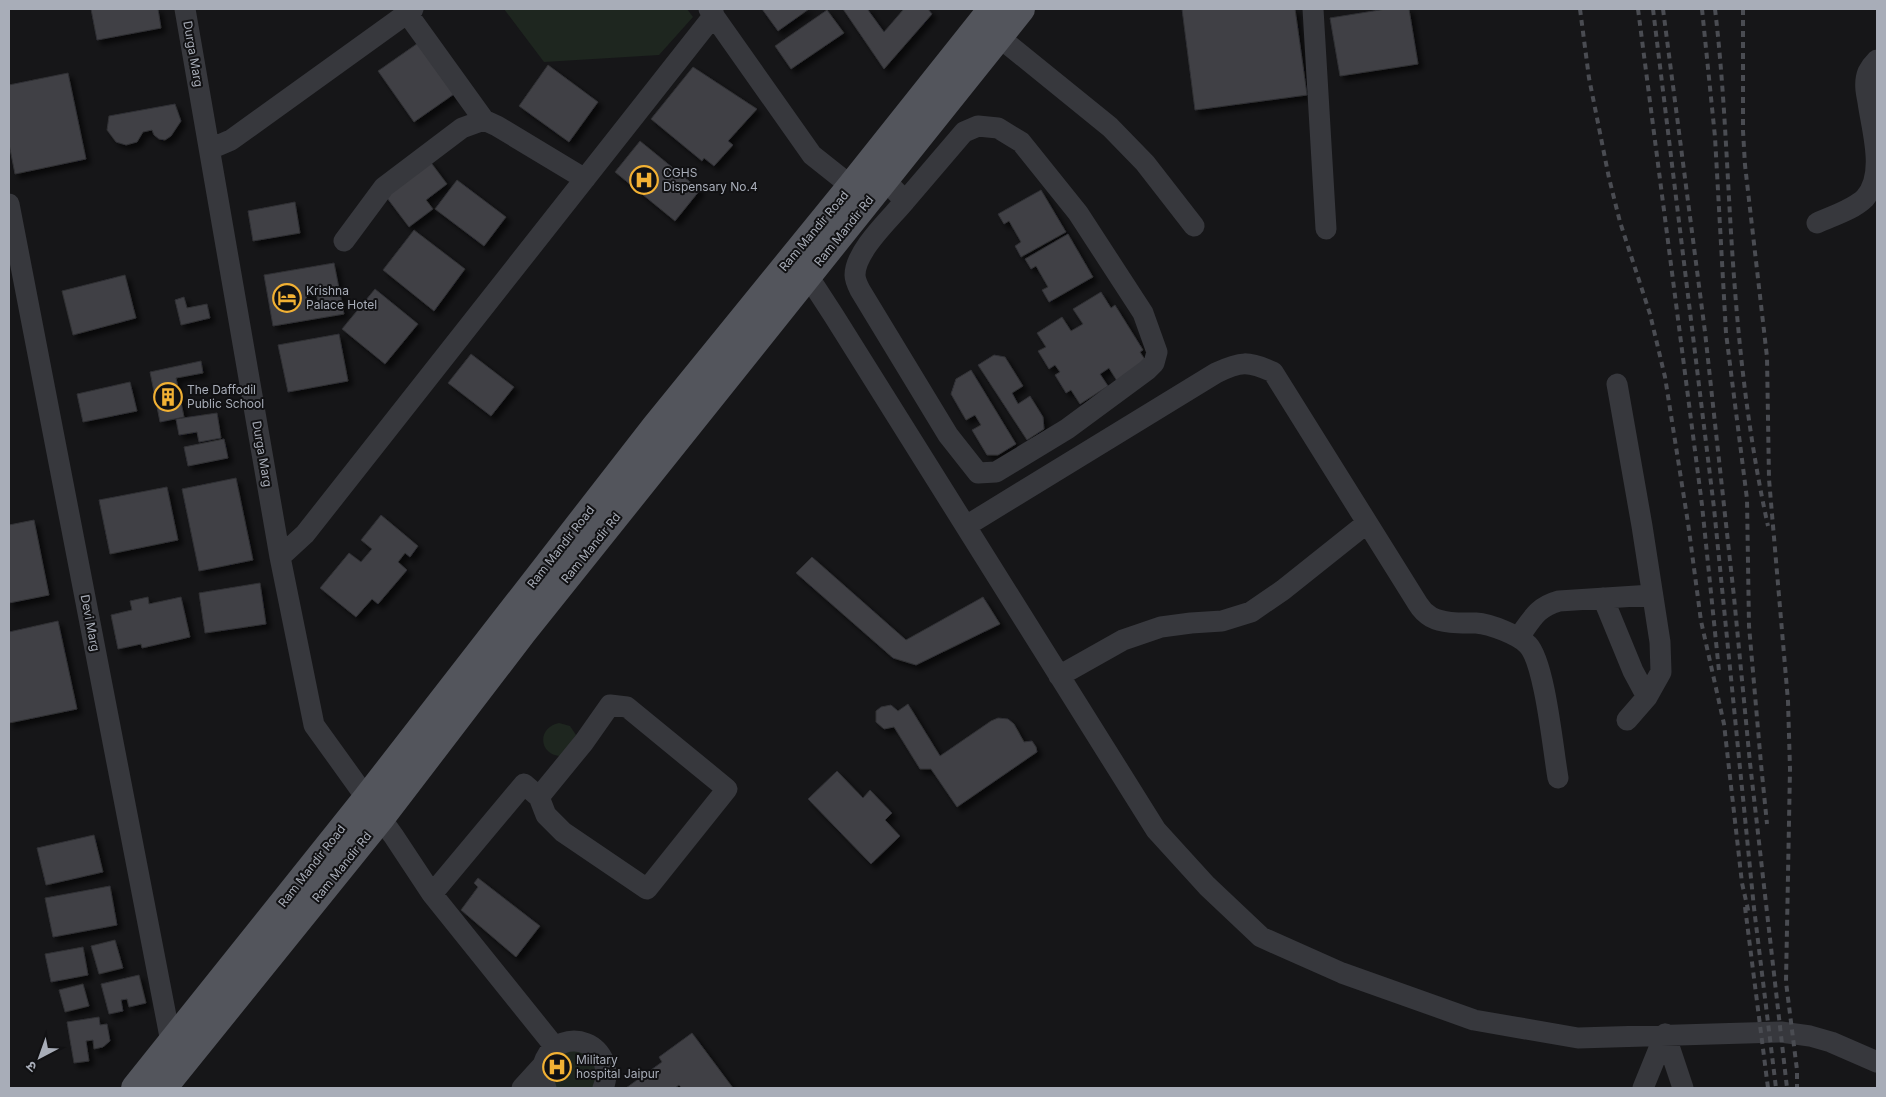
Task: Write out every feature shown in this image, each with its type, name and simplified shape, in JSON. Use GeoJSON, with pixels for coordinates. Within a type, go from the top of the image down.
{"type":"FeatureCollection","features":[{"type":"Feature","properties":{"kind":"main road","name":"Ram Mandir Rd"},"geometry":{"type":"LineString","coordinates":[[169,1063],[373,809],[524,632],[799,268],[885,180],[988,18],[1022,9]]}},
{"type":"Feature","properties":{"kind":"main road","name":"Ram Mandir Road"},"geometry":{"type":"LineString","coordinates":[[799,268],[851,186],[988,18]]}},
{"type":"Feature","properties":{"kind":"main road"},"geometry":{"type":"LineString","coordinates":[[135,1088],[169,1063]]}},
{"type":"Feature","properties":{"kind":"street","name":"Durga Marg"},"geometry":{"type":"LineString","coordinates":[[185,9],[280,556],[314,725],[432,894],[555,1047]]}},
{"type":"Feature","properties":{"kind":"street"},"geometry":{"type":"LineString","coordinates":[[1313,9],[1326,230]]}},
{"type":"Feature","properties":{"kind":"street"},"geometry":{"type":"LineString","coordinates":[[210,149],[230,140],[410,11],[484,120],[585,179]]}},
{"type":"Feature","properties":{"kind":"street"},"geometry":{"type":"LineString","coordinates":[[280,556],[305,534],[585,179],[711,12],[812,155],[851,186]]}},
{"type":"Feature","properties":{"kind":"street"},"geometry":{"type":"LineString","coordinates":[[988,18],[1110,127],[1145,163],[1194,226]]}},
{"type":"Feature","properties":{"kind":"street"},"geometry":{"type":"LineString","coordinates":[[1817,223],[1844,212],[1864,199],[1872,188],[1876,175],[1876,156],[1866,86],[1868,71],[1877,60]]}},
{"type":"Feature","properties":{"kind":"street"},"geometry":{"type":"LineString","coordinates":[[344,241],[384,187],[462,128],[484,120]]}},
{"type":"Feature","properties":{"kind":"street"},"geometry":{"type":"LineString","coordinates":[[978,126],[998,128],[1021,142],[1078,213],[1143,313],[1157,352],[1154,363],[1067,429],[996,472],[978,473],[948,435],[860,290],[855,276],[864,250],[905,201],[964,132],[978,126]]}},
{"type":"Feature","properties":{"kind":"street"},"geometry":{"type":"LineString","coordinates":[[885,180],[905,201]]}},
{"type":"Feature","properties":{"kind":"street","name":"Devi Marg"},"geometry":{"type":"LineString","coordinates":[[9,204],[169,1063]]}},
{"type":"Feature","properties":{"kind":"street"},"geometry":{"type":"LineString","coordinates":[[799,268],[966,526],[1156,830],[1207,886],[1261,937],[1342,973],[1474,1020],[1578,1038],[1781,1032],[1810,1036],[1830,1042],[1877,1062]]}},
{"type":"Feature","properties":{"kind":"street"},"geometry":{"type":"LineString","coordinates":[[966,526],[1216,373],[1232,365],[1253,363],[1273,372],[1418,604],[1432,618],[1481,624],[1519,637],[1529,646],[1540,668],[1558,778]]}},
{"type":"Feature","properties":{"kind":"street"},"geometry":{"type":"LineString","coordinates":[[1616,384],[1660,642],[1661,672],[1647,697],[1628,720]]}},
{"type":"Feature","properties":{"kind":"street"},"geometry":{"type":"LineString","coordinates":[[1060,676],[1124,640],[1161,628],[1191,623],[1222,621],[1251,612],[1283,590],[1367,523]]}},
{"type":"Feature","properties":{"kind":"street"},"geometry":{"type":"LineString","coordinates":[[1519,637],[1536,614],[1547,604],[1559,601],[1652,595]]}},
{"type":"Feature","properties":{"kind":"street"},"geometry":{"type":"LineString","coordinates":[[1603,598],[1633,671],[1647,697]]}},
{"type":"Feature","properties":{"kind":"street"},"geometry":{"type":"LineString","coordinates":[[432,894],[524,784],[539,797],[546,815],[563,832],[647,889],[727,788],[627,707],[610,705],[584,742],[539,797]]}},
{"type":"Feature","properties":{"kind":"street"},"geometry":{"type":"LineString","coordinates":[[1643,1088],[1665,1034]]}},
{"type":"Feature","properties":{"kind":"street"},"geometry":{"type":"LineString","coordinates":[[1665,1034],[1681,1084]]}},
{"type":"Feature","properties":{"kind":"street"},"geometry":{"type":"LineString","coordinates":[[522,1088],[542,1066],[547,1055],[555,1047],[572,1041],[583,1042],[593,1047],[601,1055],[606,1070],[606,1081],[603,1088]]}},
{"type":"Feature","properties":{"kind":"street"},"geometry":{"type":"LineString","coordinates":[[1654,1062],[1681,1084]]}},
{"type":"Feature","properties":{"kind":"street"},"geometry":{"type":"LineString","coordinates":[[542,1066],[542,1077],[546,1088]]}},
{"type":"Feature","properties":{"kind":"shaded area"},"geometry":{"type":"Polygon","coordinates":[[[504,9],[687,9],[693,17],[659,55],[544,62],[504,9]]]}},
{"type":"Feature","properties":{"kind":"shaded area"},"geometry":{"type":"Polygon","coordinates":[[[559,723],[570,726],[576,735],[562,756],[549,752],[543,741],[547,730],[559,723]]]}},
{"type":"Feature","properties":{"kind":"shaded area"},"geometry":{"type":"Polygon","coordinates":[[[564,1046],[598,1058],[597,1088],[552,1088],[547,1065],[564,1046]]]}},
{"type":"Feature","properties":{"kind":"building"},"geometry":{"type":"Polygon","coordinates":[[[91,9],[158,9],[161,28],[97,40],[91,9]]]}},
{"type":"Feature","properties":{"kind":"building"},"geometry":{"type":"Polygon","coordinates":[[[762,9],[809,9],[778,31],[762,9]]]}},
{"type":"Feature","properties":{"kind":"building"},"geometry":{"type":"Polygon","coordinates":[[[843,9],[870,9],[868,10],[884,32],[902,9],[928,9],[932,14],[884,69],[843,9]]]}},
{"type":"Feature","properties":{"kind":"building"},"geometry":{"type":"Polygon","coordinates":[[[1182,9],[1295,9],[1307,95],[1195,110],[1182,9]]]}},
{"type":"Feature","properties":{"kind":"building"},"geometry":{"type":"Polygon","coordinates":[[[1386,9],[1409,9],[1418,64],[1340,76],[1330,18],[1386,9]]]}},
{"type":"Feature","properties":{"kind":"building"},"geometry":{"type":"Polygon","coordinates":[[[827,10],[844,33],[791,69],[775,46],[827,10]]]}},
{"type":"Feature","properties":{"kind":"building"},"geometry":{"type":"Polygon","coordinates":[[[421,41],[457,92],[414,122],[378,71],[421,41]]]}},
{"type":"Feature","properties":{"kind":"building"},"geometry":{"type":"Polygon","coordinates":[[[548,65],[598,102],[569,142],[519,106],[548,65]]]}},
{"type":"Feature","properties":{"kind":"building"},"geometry":{"type":"Polygon","coordinates":[[[693,67],[757,109],[728,141],[733,145],[714,166],[704,158],[702,161],[651,119],[693,67]]]}},
{"type":"Feature","properties":{"kind":"building"},"geometry":{"type":"Polygon","coordinates":[[[68,73],[86,159],[15,174],[9,144],[9,85],[68,73]]]}},
{"type":"Feature","properties":{"kind":"building"},"geometry":{"type":"Polygon","coordinates":[[[175,104],[181,121],[171,136],[165,140],[159,139],[152,130],[143,132],[137,142],[126,145],[116,142],[107,130],[109,116],[175,104]]]}},
{"type":"Feature","properties":{"kind":"building"},"geometry":{"type":"Polygon","coordinates":[[[640,141],[700,190],[675,221],[615,172],[640,141]]]}},
{"type":"Feature","properties":{"kind":"building"},"geometry":{"type":"Polygon","coordinates":[[[429,160],[447,184],[426,200],[433,209],[409,227],[384,194],[429,160]]]}},
{"type":"Feature","properties":{"kind":"building"},"geometry":{"type":"Polygon","coordinates":[[[457,180],[506,217],[484,246],[435,209],[457,180]]]}},
{"type":"Feature","properties":{"kind":"building"},"geometry":{"type":"Polygon","coordinates":[[[1041,190],[1066,232],[1021,257],[1015,246],[1021,242],[1009,221],[1004,224],[998,214],[1041,190]]]}},
{"type":"Feature","properties":{"kind":"building"},"geometry":{"type":"Polygon","coordinates":[[[295,202],[300,233],[253,241],[248,211],[295,202]]]}},
{"type":"Feature","properties":{"kind":"building"},"geometry":{"type":"Polygon","coordinates":[[[414,230],[465,269],[434,311],[383,270],[414,230]]]}},
{"type":"Feature","properties":{"kind":"building"},"geometry":{"type":"Polygon","coordinates":[[[1068,234],[1093,277],[1049,302],[1042,290],[1048,287],[1036,266],[1031,269],[1025,259],[1068,234]]]}},
{"type":"Feature","properties":{"kind":"building","name":"Krishna Palace Hotel"},"geometry":{"type":"Polygon","coordinates":[[[334,263],[344,314],[273,326],[264,275],[334,263]],[[316,292],[306,294],[307,303],[318,302],[316,292]]]}},
{"type":"Feature","properties":{"kind":"building"},"geometry":{"type":"Polygon","coordinates":[[[125,275],[136,318],[73,335],[62,291],[125,275]]]}},
{"type":"Feature","properties":{"kind":"building"},"geometry":{"type":"Polygon","coordinates":[[[375,289],[418,324],[385,364],[342,329],[375,289]]]}},
{"type":"Feature","properties":{"kind":"building"},"geometry":{"type":"Polygon","coordinates":[[[1101,292],[1111,308],[1115,305],[1143,350],[1140,352],[1147,363],[1117,381],[1109,368],[1100,374],[1108,386],[1080,404],[1071,390],[1066,393],[1055,375],[1060,372],[1055,365],[1049,369],[1038,351],[1046,347],[1037,333],[1062,317],[1071,331],[1083,324],[1073,309],[1101,292]]]}},
{"type":"Feature","properties":{"kind":"building"},"geometry":{"type":"Polygon","coordinates":[[[184,297],[187,308],[207,304],[210,318],[181,325],[175,300],[184,297]]]}},
{"type":"Feature","properties":{"kind":"building"},"geometry":{"type":"Polygon","coordinates":[[[339,334],[348,381],[288,392],[278,345],[339,334]]]}},
{"type":"Feature","properties":{"kind":"building"},"geometry":{"type":"Polygon","coordinates":[[[471,354],[514,387],[491,416],[448,383],[471,354]]]}},
{"type":"Feature","properties":{"kind":"building"},"geometry":{"type":"Polygon","coordinates":[[[994,355],[1005,357],[1023,386],[1012,393],[1018,404],[1030,396],[1043,417],[1044,429],[1027,440],[978,365],[994,355]]]}},
{"type":"Feature","properties":{"kind":"building","name":"The Daffodil Public School"},"geometry":{"type":"Polygon","coordinates":[[[201,361],[203,373],[176,378],[184,417],[160,422],[150,372],[201,361]]]}},
{"type":"Feature","properties":{"kind":"building"},"geometry":{"type":"Polygon","coordinates":[[[971,370],[1016,444],[998,455],[987,455],[972,430],[981,425],[975,415],[966,420],[951,394],[956,379],[971,370]]]}},
{"type":"Feature","properties":{"kind":"building"},"geometry":{"type":"Polygon","coordinates":[[[130,382],[137,411],[83,422],[77,394],[130,382]]]}},
{"type":"Feature","properties":{"kind":"building"},"geometry":{"type":"Polygon","coordinates":[[[217,413],[221,438],[199,442],[197,432],[179,435],[176,419],[217,413]]]}},
{"type":"Feature","properties":{"kind":"building"},"geometry":{"type":"Polygon","coordinates":[[[224,439],[228,458],[188,466],[184,447],[224,439]]]}},
{"type":"Feature","properties":{"kind":"building"},"geometry":{"type":"Polygon","coordinates":[[[236,478],[253,560],[199,571],[182,489],[236,478]]]}},
{"type":"Feature","properties":{"kind":"building"},"geometry":{"type":"Polygon","coordinates":[[[167,487],[178,540],[110,554],[99,500],[167,487]]]}},
{"type":"Feature","properties":{"kind":"building"},"geometry":{"type":"Polygon","coordinates":[[[381,515],[418,546],[410,557],[405,553],[398,562],[407,570],[378,604],[372,599],[356,617],[320,588],[349,553],[361,562],[372,549],[361,540],[381,515]]]}},
{"type":"Feature","properties":{"kind":"building"},"geometry":{"type":"Polygon","coordinates":[[[34,520],[49,595],[9,603],[9,525],[34,520]]]}},
{"type":"Feature","properties":{"kind":"building"},"geometry":{"type":"Polygon","coordinates":[[[812,557],[906,640],[983,597],[1000,624],[916,665],[893,658],[796,573],[812,557]]]}},
{"type":"Feature","properties":{"kind":"building"},"geometry":{"type":"Polygon","coordinates":[[[260,583],[266,624],[205,633],[199,593],[260,583]]]}},
{"type":"Feature","properties":{"kind":"building"},"geometry":{"type":"Polygon","coordinates":[[[148,597],[149,604],[181,597],[190,637],[142,648],[141,644],[118,649],[111,615],[132,610],[130,601],[148,597]]]}},
{"type":"Feature","properties":{"kind":"building"},"geometry":{"type":"Polygon","coordinates":[[[58,621],[77,709],[9,723],[9,632],[58,621]]]}},
{"type":"Feature","properties":{"kind":"building"},"geometry":{"type":"Polygon","coordinates":[[[908,704],[940,756],[998,718],[1008,719],[1014,724],[1024,742],[1032,741],[1037,752],[957,807],[931,769],[920,769],[894,727],[884,729],[876,722],[876,711],[881,707],[891,705],[898,711],[908,704]]]}},
{"type":"Feature","properties":{"kind":"building"},"geometry":{"type":"Polygon","coordinates":[[[837,771],[863,798],[870,790],[892,813],[885,820],[900,836],[871,864],[808,799],[837,771]]]}},
{"type":"Feature","properties":{"kind":"building"},"geometry":{"type":"Polygon","coordinates":[[[94,835],[103,872],[46,885],[37,848],[94,835]]]}},
{"type":"Feature","properties":{"kind":"building"},"geometry":{"type":"Polygon","coordinates":[[[478,878],[540,926],[516,957],[461,910],[478,887],[474,883],[478,878]]]}},
{"type":"Feature","properties":{"kind":"building"},"geometry":{"type":"Polygon","coordinates":[[[110,886],[117,925],[53,937],[45,898],[110,886]]]}},
{"type":"Feature","properties":{"kind":"building"},"geometry":{"type":"Polygon","coordinates":[[[115,940],[123,968],[99,974],[91,946],[115,940]]]}},
{"type":"Feature","properties":{"kind":"building"},"geometry":{"type":"Polygon","coordinates":[[[83,947],[88,975],[51,982],[45,954],[83,947]]]}},
{"type":"Feature","properties":{"kind":"building"},"geometry":{"type":"Polygon","coordinates":[[[139,975],[146,1003],[129,1007],[127,999],[121,1000],[123,1011],[109,1014],[101,984],[139,975]]]}},
{"type":"Feature","properties":{"kind":"building"},"geometry":{"type":"Polygon","coordinates":[[[83,984],[89,1006],[65,1012],[59,990],[83,984]]]}},
{"type":"Feature","properties":{"kind":"building"},"geometry":{"type":"Polygon","coordinates":[[[99,1017],[100,1025],[107,1024],[110,1041],[103,1047],[94,1049],[93,1040],[86,1041],[89,1061],[74,1063],[67,1022],[99,1017]]]}},
{"type":"Feature","properties":{"kind":"building"},"geometry":{"type":"Polygon","coordinates":[[[692,1033],[733,1088],[682,1088],[679,1085],[675,1088],[626,1088],[662,1062],[659,1057],[692,1033]]]}},
{"type":"Feature","properties":{"kind":"railway"},"geometry":{"type":"LineString","coordinates":[[1580,9],[1589,78],[1609,178],[1620,222],[1650,314],[1665,377],[1701,621],[1724,724],[1742,883],[1749,914]]}},
{"type":"Feature","properties":{"kind":"railway"},"geometry":{"type":"LineString","coordinates":[[1638,9],[1702,505],[1719,671]]}},
{"type":"Feature","properties":{"kind":"railway"},"geometry":{"type":"LineString","coordinates":[[1653,9],[1714,508],[1754,908],[1776,1088]]}},
{"type":"Feature","properties":{"kind":"railway"},"geometry":{"type":"LineString","coordinates":[[1663,9],[1705,332],[1750,763],[1787,1088]]}},
{"type":"Feature","properties":{"kind":"railway"},"geometry":{"type":"LineString","coordinates":[[1702,9],[1715,137],[1726,333],[1747,499],[1749,626],[1767,824]]}},
{"type":"Feature","properties":{"kind":"railway"},"geometry":{"type":"LineString","coordinates":[[1715,9],[1738,329],[1755,461],[1768,526]]}},
{"type":"Feature","properties":{"kind":"railway"},"geometry":{"type":"LineString","coordinates":[[1743,9],[1743,131],[1745,165],[1767,357],[1769,479],[1788,701],[1790,769],[1786,982],[1797,1070],[1797,1088]]}},
{"type":"Feature","properties":{"kind":"railway"},"geometry":{"type":"LineString","coordinates":[[1745,907],[1768,1088]]}},
{"type":"Feature","properties":{"kind":"place","name":"CGHS Dispensary No.4"},"geometry":{"type":"Point","coordinates":[644,180]}},
{"type":"Feature","properties":{"kind":"place","name":"Krishna Palace Hotel"},"geometry":{"type":"Point","coordinates":[287,298]}},
{"type":"Feature","properties":{"kind":"place","name":"The Daffodil Public School"},"geometry":{"type":"Point","coordinates":[168,397]}},
{"type":"Feature","properties":{"kind":"place","name":"Military hospital Jaipur"},"geometry":{"type":"Point","coordinates":[557,1067]}}]}
